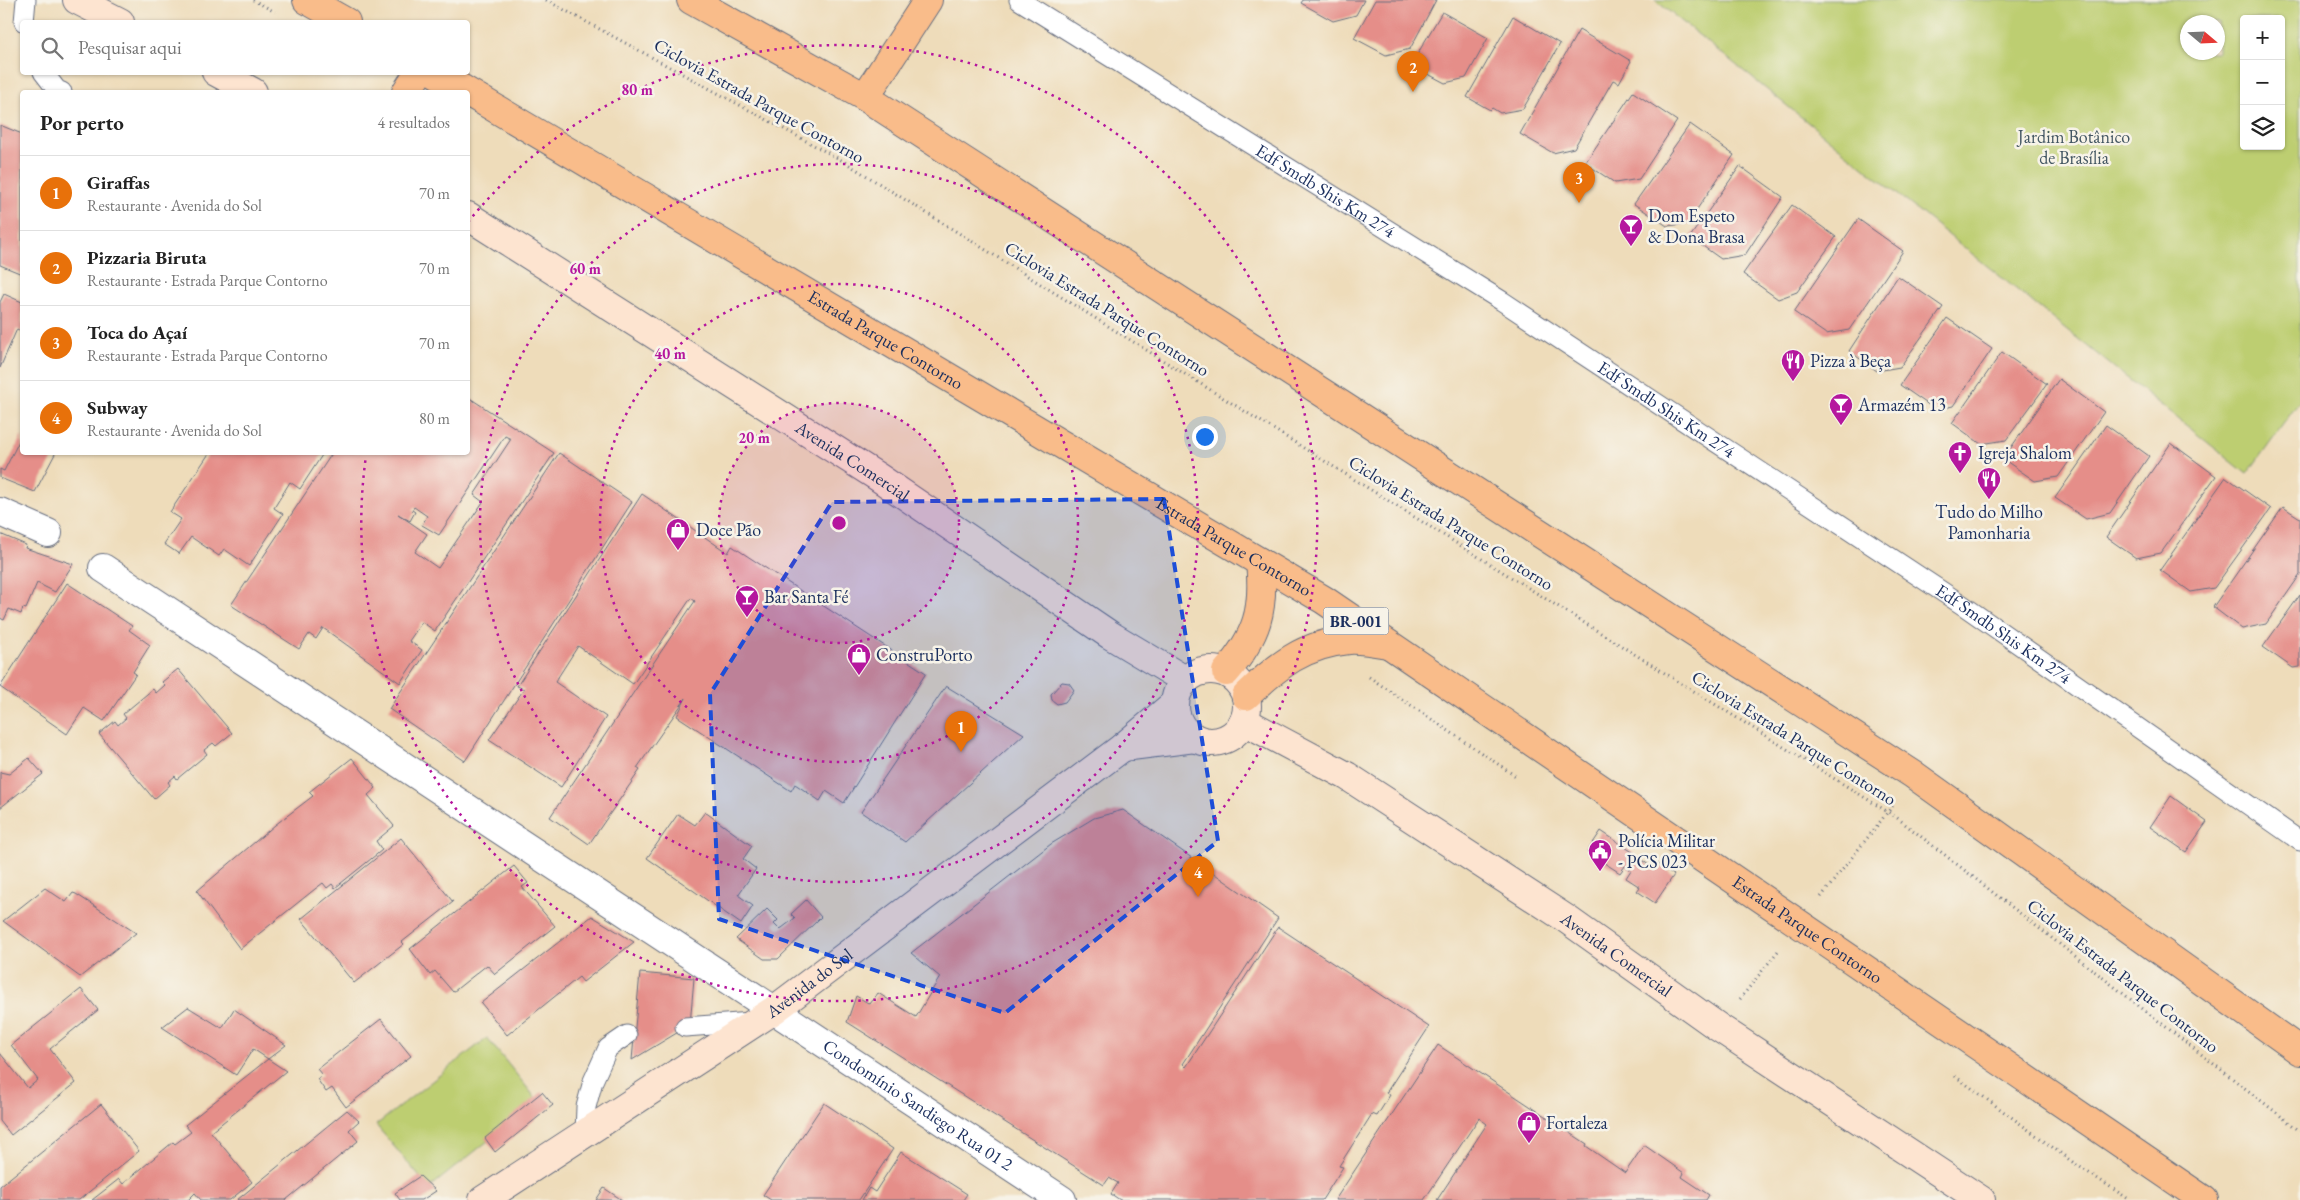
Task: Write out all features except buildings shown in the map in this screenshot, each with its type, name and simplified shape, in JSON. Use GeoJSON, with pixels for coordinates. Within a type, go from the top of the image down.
{"type":"FeatureCollection","features":[{"type":"Feature","properties":{"kind":"highway"},"geometry":{"type":"LineString","coordinates":[[307,0],[342,20]]}},
{"type":"Feature","properties":{"kind":"highway"},"geometry":{"type":"LineString","coordinates":[[691,0],[865,96],[1914,774],[2300,1051]]}},
{"type":"Feature","properties":{"kind":"highway"},"geometry":{"type":"LineString","coordinates":[[865,96],[928,0]]}},
{"type":"Feature","properties":{"kind":"highway"},"geometry":{"type":"LineString","coordinates":[[407,90],[417,75]]}},
{"type":"Feature","properties":{"kind":"highway","name":"Estrada Parque Contorno"},"geometry":{"type":"LineString","coordinates":[[439,75],[464,90]]}},
{"type":"Feature","properties":{"kind":"highway","name":"Estrada Parque Contorno"},"geometry":{"type":"LineString","coordinates":[[470,93],[1324,600],[2204,1200]]}},
{"type":"Feature","properties":{"kind":"highway"},"geometry":{"type":"LineString","coordinates":[[1226,672],[1250,640],[1257,622],[1262,604],[1260,562]]}},
{"type":"Feature","properties":{"kind":"highway"},"geometry":{"type":"LineString","coordinates":[[1245,708],[1275,667],[1321,644],[1350,640],[1391,644]]}},
{"type":"Feature","properties":{"kind":"street"},"geometry":{"type":"LineString","coordinates":[[77,0],[116,20]]}},
{"type":"Feature","properties":{"kind":"street"},"geometry":{"type":"LineString","coordinates":[[222,75],[250,90]]}},
{"type":"Feature","properties":{"kind":"street","name":"Avenida Comercial"},"geometry":{"type":"LineString","coordinates":[[470,217],[878,477],[1110,635],[1180,692]]}},
{"type":"Feature","properties":{"kind":"street"},"geometry":{"type":"LineString","coordinates":[[0,512],[48,533]]}},
{"type":"Feature","properties":{"kind":"street","name":"Condomínio Sandiego Rua 01 2"},"geometry":{"type":"LineString","coordinates":[[103,568],[765,1016],[1062,1200]]}},
{"type":"Feature","properties":{"kind":"street"},"geometry":{"type":"LineString","coordinates":[[1204,670],[1226,672],[1235,678],[1245,708],[1229,738],[1206,742],[1195,738],[1180,724],[1180,692],[1204,670]]}},
{"type":"Feature","properties":{"kind":"street","name":"Avenida do Sol"},"geometry":{"type":"LineString","coordinates":[[483,1200],[765,1016],[1123,746],[1180,692]]}},
{"type":"Feature","properties":{"kind":"street","name":"Avenida Comercial"},"geometry":{"type":"LineString","coordinates":[[1245,708],[1565,918],[1718,1027],[1981,1200]]}},
{"type":"Feature","properties":{"kind":"street"},"geometry":{"type":"LineString","coordinates":[[1123,746],[1195,738]]}},
{"type":"Feature","properties":{"kind":"lane"},"geometry":{"type":"LineString","coordinates":[[24,20],[26,0]]}},
{"type":"Feature","properties":{"kind":"lane","name":"Edf Smdb Shis Km 274"},"geometry":{"type":"LineString","coordinates":[[1019,0],[1510,306],[1964,606],[2300,841]]}},
{"type":"Feature","properties":{"kind":"lane"},"geometry":{"type":"LineString","coordinates":[[45,75],[57,90]]}},
{"type":"Feature","properties":{"kind":"lane"},"geometry":{"type":"LineString","coordinates":[[685,1027],[765,1016]]}},
{"type":"Feature","properties":{"kind":"lane"},"geometry":{"type":"LineString","coordinates":[[585,1134],[586,1107],[594,1081],[608,1048],[627,1035]]}},
{"type":"Feature","properties":{"kind":"path","name":"Ciclovia Estrada Parque Contorno"},"geometry":{"type":"LineString","coordinates":[[546,0],[843,161],[1896,817],[2300,1131]]}},
{"type":"Feature","properties":{"kind":"highlighted area"},"geometry":{"type":"Polygon","coordinates":[[[1164,499],[1218,841],[1005,1013],[719,919],[710,694],[832,502],[1164,499]]]}},
{"type":"Feature","properties":{"kind":"green space","name":"Jardim Botânico de Brasília"},"geometry":{"type":"Polygon","coordinates":[[[1655,0],[2300,0],[2300,401],[2247,474],[1655,0]]]}},
{"type":"Feature","properties":{"kind":"green space"},"geometry":{"type":"Polygon","coordinates":[[[487,1038],[538,1101],[429,1188],[376,1125],[487,1038]]]}},
{"type":"Feature","properties":{"kind":"place","name":"Pizzaria Biruta"},"geometry":{"type":"Point","coordinates":[1413,92]}},
{"type":"Feature","properties":{"kind":"place","name":"Toca do Açaí"},"geometry":{"type":"Point","coordinates":[1579,203]}},
{"type":"Feature","properties":{"kind":"place","name":"Dom Espeto & Dona Brasa"},"geometry":{"type":"Point","coordinates":[1631,247]}},
{"type":"Feature","properties":{"kind":"place","name":"Pizza à Beça"},"geometry":{"type":"Point","coordinates":[1793,382]}},
{"type":"Feature","properties":{"kind":"place","name":"Armazém 13"},"geometry":{"type":"Point","coordinates":[1841,426]}},
{"type":"Feature","properties":{"kind":"place","name":"Igreja Shalom"},"geometry":{"type":"Point","coordinates":[1960,474]}},
{"type":"Feature","properties":{"kind":"place","name":"Tudo do Milho Pamonharia"},"geometry":{"type":"Point","coordinates":[1989,500]}},
{"type":"Feature","properties":{"kind":"place","name":"Doce Pão"},"geometry":{"type":"Point","coordinates":[678,551]}},
{"type":"Feature","properties":{"kind":"place","name":"Bar Santa Fé"},"geometry":{"type":"Point","coordinates":[747,618]}},
{"type":"Feature","properties":{"kind":"place","name":"ConstruPorto"},"geometry":{"type":"Point","coordinates":[859,676]}},
{"type":"Feature","properties":{"kind":"place","name":"Giraffas"},"geometry":{"type":"Point","coordinates":[961,752]}},
{"type":"Feature","properties":{"kind":"place","name":"Polícia Militar - PCS 023"},"geometry":{"type":"Point","coordinates":[1600,872]}},
{"type":"Feature","properties":{"kind":"place","name":"Subway"},"geometry":{"type":"Point","coordinates":[1198,897]}},
{"type":"Feature","properties":{"kind":"place","name":"Fortaleza"},"geometry":{"type":"Point","coordinates":[1529,1144]}}]}
